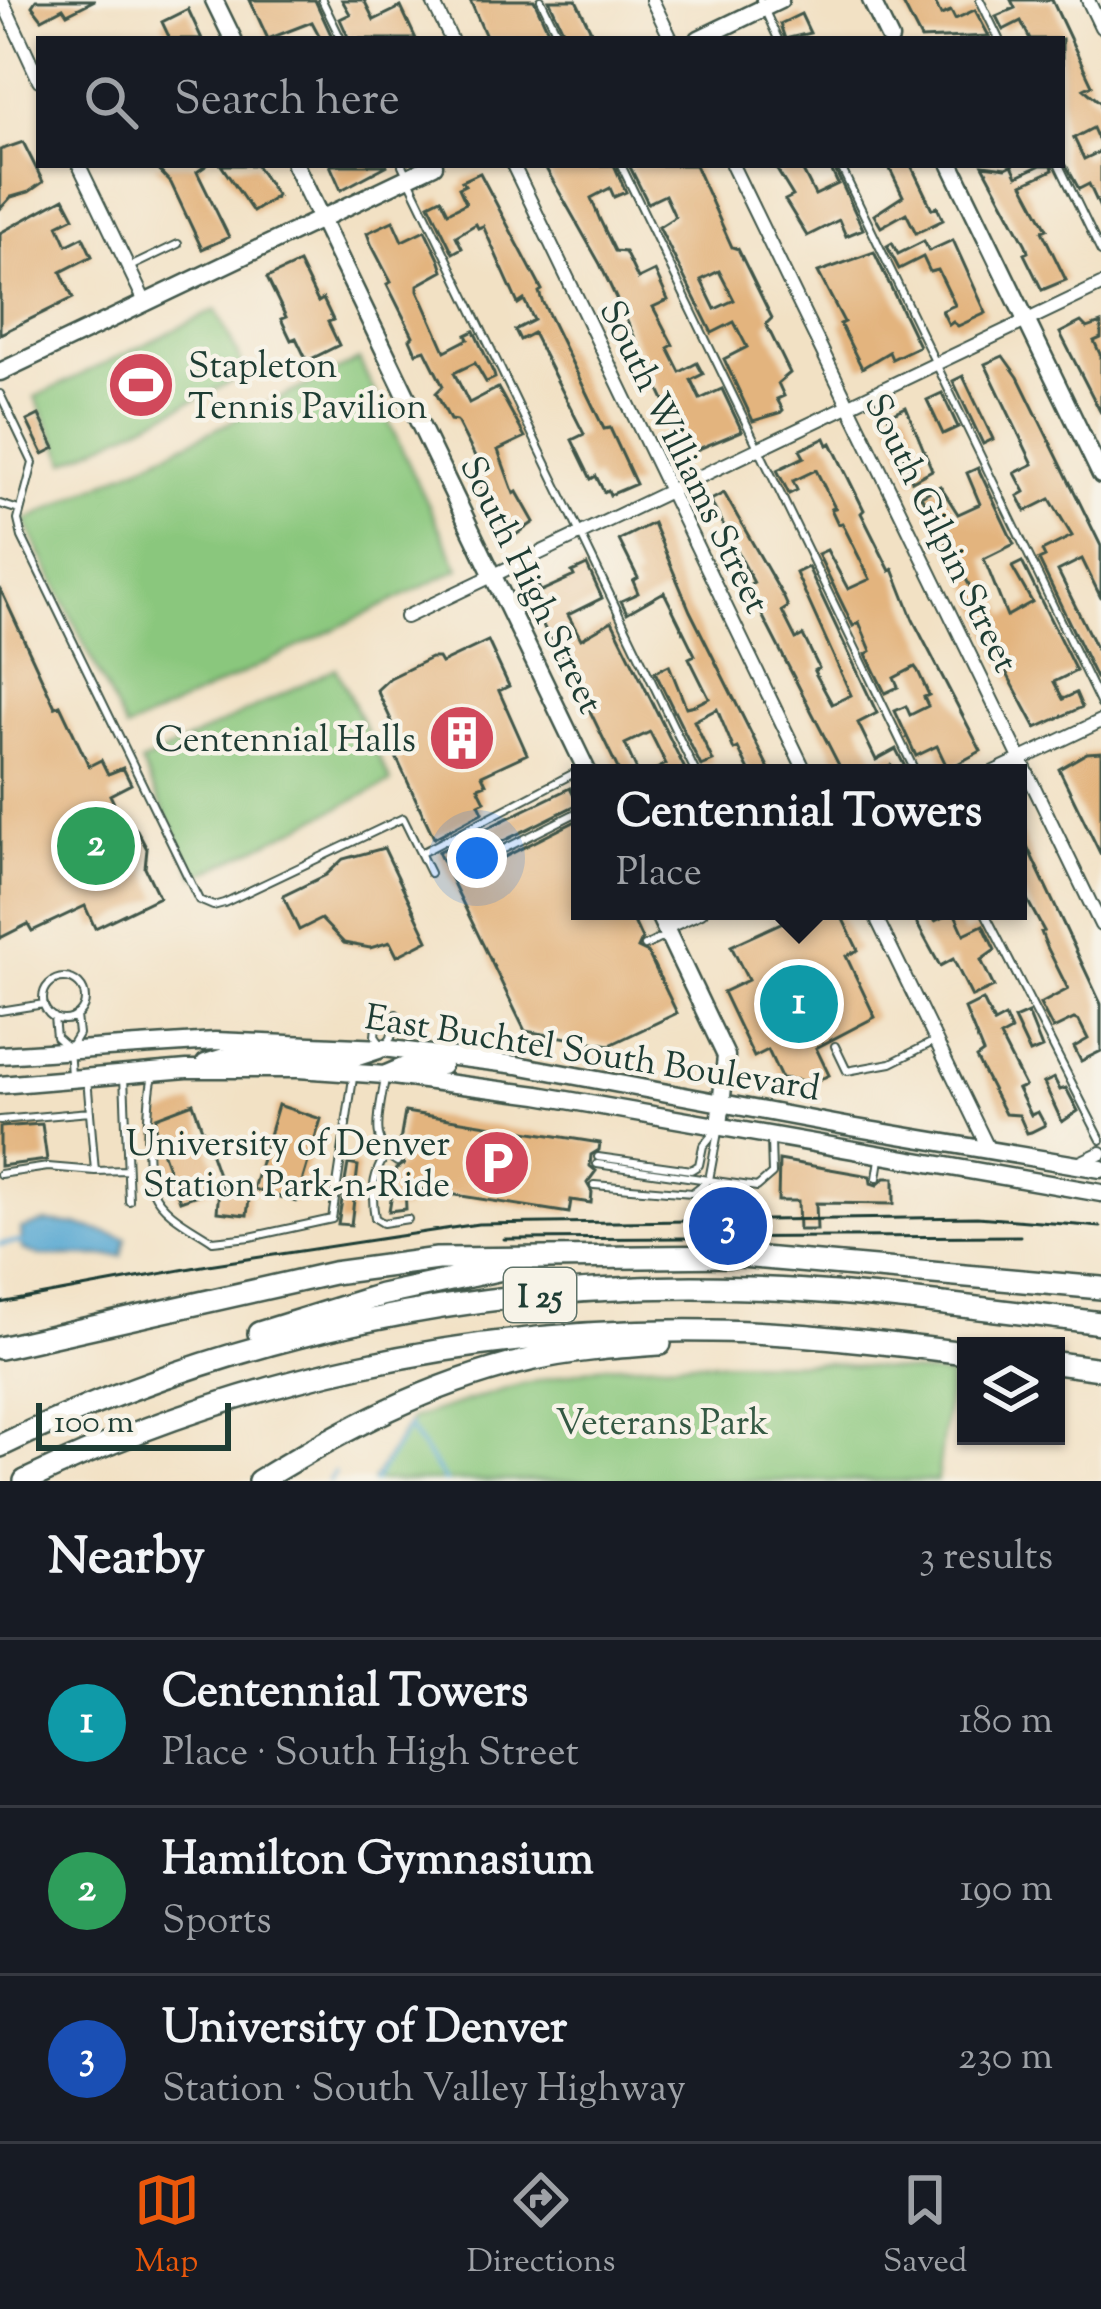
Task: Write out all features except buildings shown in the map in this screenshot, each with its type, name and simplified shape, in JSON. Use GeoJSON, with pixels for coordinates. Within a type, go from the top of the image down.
{"type":"FeatureCollection","features":[{"type":"Feature","properties":{"kind":"highway"},"geometry":{"type":"LineString","coordinates":[[65,1415],[206,1352],[381,1295],[518,1266],[645,1256]]}},
{"type":"Feature","properties":{"kind":"highway"},"geometry":{"type":"LineString","coordinates":[[0,1350],[48,1335],[388,1264],[466,1258],[782,1258],[1101,1287]]}},
{"type":"Feature","properties":{"kind":"highway","name":"I 25"},"geometry":{"type":"LineString","coordinates":[[0,1446],[65,1415],[208,1362],[330,1328],[428,1309],[560,1293],[753,1288],[1101,1322]]}},
{"type":"Feature","properties":{"kind":"highway","name":"I 25"},"geometry":{"type":"LineString","coordinates":[[25,1481],[111,1442],[205,1408],[326,1373],[518,1338],[715,1330],[957,1352]]}},
{"type":"Feature","properties":{"kind":"highway"},"geometry":{"type":"LineString","coordinates":[[259,1481],[341,1433],[418,1396],[529,1360],[655,1344],[816,1337]]}},
{"type":"Feature","properties":{"kind":"highway"},"geometry":{"type":"LineString","coordinates":[[1065,1365],[1101,1369]]}},
{"type":"Feature","properties":{"kind":"main road"},"geometry":{"type":"LineString","coordinates":[[214,0],[232,36]]}},
{"type":"Feature","properties":{"kind":"main road"},"geometry":{"type":"LineString","coordinates":[[871,0],[889,36]]}},
{"type":"Feature","properties":{"kind":"main road"},"geometry":{"type":"LineString","coordinates":[[705,36],[767,3]]}},
{"type":"Feature","properties":{"kind":"main road","name":"South High Street"},"geometry":{"type":"LineString","coordinates":[[296,168],[584,764]]}},
{"type":"Feature","properties":{"kind":"main road"},"geometry":{"type":"LineString","coordinates":[[952,168],[1101,475]]}},
{"type":"Feature","properties":{"kind":"main road"},"geometry":{"type":"LineString","coordinates":[[0,371],[322,220],[405,171]]}},
{"type":"Feature","properties":{"kind":"main road"},"geometry":{"type":"LineString","coordinates":[[664,925],[726,1055],[719,1127]]}},
{"type":"Feature","properties":{"kind":"main road","name":"East Buchtel South Boulevard"},"geometry":{"type":"LineString","coordinates":[[0,1055],[233,1041],[383,1048],[518,1065],[1101,1169]]}},
{"type":"Feature","properties":{"kind":"main road"},"geometry":{"type":"LineString","coordinates":[[187,1069],[230,1055],[349,1060],[383,1048]]}},
{"type":"Feature","properties":{"kind":"main road"},"geometry":{"type":"LineString","coordinates":[[385,1075],[420,1064],[484,1071],[518,1065]]}},
{"type":"Feature","properties":{"kind":"main road","name":"East Buchtel South Boulevard"},"geometry":{"type":"LineString","coordinates":[[0,1085],[187,1069],[385,1075],[504,1090],[1101,1193]]}},
{"type":"Feature","properties":{"kind":"street"},"geometry":{"type":"LineString","coordinates":[[2,0],[36,74]]}},
{"type":"Feature","properties":{"kind":"street"},"geometry":{"type":"LineString","coordinates":[[432,0],[450,36]]}},
{"type":"Feature","properties":{"kind":"street"},"geometry":{"type":"LineString","coordinates":[[652,0],[670,36]]}},
{"type":"Feature","properties":{"kind":"street"},"geometry":{"type":"LineString","coordinates":[[1088,0],[1101,27]]}},
{"type":"Feature","properties":{"kind":"street"},"geometry":{"type":"LineString","coordinates":[[80,168],[146,304]]}},
{"type":"Feature","properties":{"kind":"street","name":"South Williams Street"},"geometry":{"type":"LineString","coordinates":[[514,168],[802,764]]}},
{"type":"Feature","properties":{"kind":"street","name":"South Gilpin Street"},"geometry":{"type":"LineString","coordinates":[[733,168],[1022,764]]}},
{"type":"Feature","properties":{"kind":"street"},"geometry":{"type":"LineString","coordinates":[[406,617],[1101,285]]}},
{"type":"Feature","properties":{"kind":"street"},"geometry":{"type":"LineString","coordinates":[[1011,764],[1101,721]]}},
{"type":"Feature","properties":{"kind":"street","name":"South Gilpin Street"},"geometry":{"type":"LineString","coordinates":[[1027,774],[1101,925]]}},
{"type":"Feature","properties":{"kind":"street"},"geometry":{"type":"LineString","coordinates":[[877,920],[989,1150]]}},
{"type":"Feature","properties":{"kind":"street"},"geometry":{"type":"LineString","coordinates":[[1078,1164],[1101,1153]]}},
{"type":"Feature","properties":{"kind":"lane"},"geometry":{"type":"LineString","coordinates":[[322,0],[340,36]]}},
{"type":"Feature","properties":{"kind":"lane"},"geometry":{"type":"LineString","coordinates":[[542,0],[559,36]]}},
{"type":"Feature","properties":{"kind":"lane"},"geometry":{"type":"LineString","coordinates":[[980,0],[998,36]]}},
{"type":"Feature","properties":{"kind":"lane"},"geometry":{"type":"LineString","coordinates":[[767,3],[777,36]]}},
{"type":"Feature","properties":{"kind":"lane"},"geometry":{"type":"LineString","coordinates":[[622,168],[912,764]]}},
{"type":"Feature","properties":{"kind":"lane"},"geometry":{"type":"LineString","coordinates":[[841,168],[1101,704]]}},
{"type":"Feature","properties":{"kind":"lane"},"geometry":{"type":"LineString","coordinates":[[1060,168],[1101,252]]}},
{"type":"Feature","properties":{"kind":"lane"},"geometry":{"type":"LineString","coordinates":[[405,171],[692,764]]}},
{"type":"Feature","properties":{"kind":"lane"},"geometry":{"type":"LineString","coordinates":[[128,268],[178,244]]}},
{"type":"Feature","properties":{"kind":"lane"},"geometry":{"type":"LineString","coordinates":[[0,394],[33,463],[19,528],[199,900],[213,906],[224,903],[404,818],[430,873]]}},
{"type":"Feature","properties":{"kind":"lane"},"geometry":{"type":"LineString","coordinates":[[0,504],[20,510]]}},
{"type":"Feature","properties":{"kind":"lane"},"geometry":{"type":"LineString","coordinates":[[421,853],[571,778]]}},
{"type":"Feature","properties":{"kind":"lane"},"geometry":{"type":"LineString","coordinates":[[468,867],[571,816]]}},
{"type":"Feature","properties":{"kind":"lane"},"geometry":{"type":"LineString","coordinates":[[988,920],[1101,1140]]}},
{"type":"Feature","properties":{"kind":"lane"},"geometry":{"type":"LineString","coordinates":[[645,946],[664,925]]}},
{"type":"Feature","properties":{"kind":"lane"},"geometry":{"type":"LineString","coordinates":[[69,1049],[78,1034],[76,1016],[85,997],[73,980],[52,982],[43,993],[44,1004],[53,1017],[56,1037],[69,1049],[90,1112],[95,1171]]}},
{"type":"Feature","properties":{"kind":"lane"},"geometry":{"type":"LineString","coordinates":[[0,1011],[44,1004]]}},
{"type":"Feature","properties":{"kind":"lane"},"geometry":{"type":"LineString","coordinates":[[377,1015],[375,1036],[383,1048],[391,1038],[395,1015]]}},
{"type":"Feature","properties":{"kind":"lane"},"geometry":{"type":"LineString","coordinates":[[53,1017],[67,1020],[76,1016]]}},
{"type":"Feature","properties":{"kind":"lane"},"geometry":{"type":"LineString","coordinates":[[835,1046],[847,1071],[891,1063],[936,1041]]}},
{"type":"Feature","properties":{"kind":"lane"},"geometry":{"type":"LineString","coordinates":[[153,1070],[146,1108],[152,1191],[172,1213],[213,1241],[332,1220],[353,1072]]}},
{"type":"Feature","properties":{"kind":"lane"},"geometry":{"type":"LineString","coordinates":[[123,1072],[129,1202]]}},
{"type":"Feature","properties":{"kind":"lane"},"geometry":{"type":"LineString","coordinates":[[385,1075],[377,1135],[386,1155],[397,1162]]}},
{"type":"Feature","properties":{"kind":"lane"},"geometry":{"type":"LineString","coordinates":[[0,1120],[90,1112]]}},
{"type":"Feature","properties":{"kind":"lane"},"geometry":{"type":"LineString","coordinates":[[719,1127],[703,1146],[699,1165],[691,1170],[597,1161],[752,1187],[767,1182],[772,1169],[771,1137]]}},
{"type":"Feature","properties":{"kind":"lane"},"geometry":{"type":"LineString","coordinates":[[594,1185],[683,1195],[700,1190],[709,1180],[719,1127]]}},
{"type":"Feature","properties":{"kind":"lane"},"geometry":{"type":"LineString","coordinates":[[386,1155],[374,1185],[375,1218],[382,1223],[408,1219]]}},
{"type":"Feature","properties":{"kind":"lane"},"geometry":{"type":"LineString","coordinates":[[878,1178],[881,1156]]}},
{"type":"Feature","properties":{"kind":"lane"},"geometry":{"type":"LineString","coordinates":[[0,1174],[48,1167],[128,1169]]}},
{"type":"Feature","properties":{"kind":"green space","name":"Stapleton Tennis Pavilion"},"geometry":{"type":"Polygon","coordinates":[[[216,310],[247,374],[66,462],[35,397],[216,310]]]}},
{"type":"Feature","properties":{"kind":"green space"},"geometry":{"type":"Polygon","coordinates":[[[359,360],[459,569],[126,730],[25,521],[359,360]]]}},
{"type":"Feature","properties":{"kind":"green space"},"geometry":{"type":"Polygon","coordinates":[[[336,668],[391,782],[196,877],[141,763],[336,668]]]}},
{"type":"Feature","properties":{"kind":"green space","name":"Veterans Park"},"geometry":{"type":"Polygon","coordinates":[[[828,1363],[951,1376],[937,1481],[372,1481],[411,1419],[512,1387],[603,1366],[828,1363]]]}},
{"type":"Feature","properties":{"kind":"water"},"geometry":{"type":"Polygon","coordinates":[[[46,1222],[126,1238],[122,1256],[40,1256],[22,1249],[21,1229],[46,1222]]]}},
{"type":"Feature","properties":{"kind":"waterway"},"geometry":{"type":"LineString","coordinates":[[0,1244],[24,1242]]}},
{"type":"Feature","properties":{"kind":"waterway"},"geometry":{"type":"LineString","coordinates":[[374,1481],[410,1424]]}},
{"type":"Feature","properties":{"kind":"waterway"},"geometry":{"type":"LineString","coordinates":[[408,1427],[445,1481]]}},
{"type":"Feature","properties":{"kind":"waterway"},"geometry":{"type":"LineString","coordinates":[[329,1481],[334,1473]]}},
{"type":"Feature","properties":{"kind":"tram line"},"geometry":{"type":"LineString","coordinates":[[0,1303],[478,1224],[977,1217],[1101,1227]]}},
{"type":"Feature","properties":{"kind":"tram line"},"geometry":{"type":"LineString","coordinates":[[504,1239],[1020,1236]]}},
{"type":"Feature","properties":{"kind":"place","name":"Stapleton Tennis Pavilion"},"geometry":{"type":"Point","coordinates":[141,385]}},
{"type":"Feature","properties":{"kind":"place","name":"Centennial Halls"},"geometry":{"type":"Point","coordinates":[462,738]}},
{"type":"Feature","properties":{"kind":"place","name":"Hamilton Gymnasium"},"geometry":{"type":"Point","coordinates":[96,846]}},
{"type":"Feature","properties":{"kind":"place","name":"Centennial Towers"},"geometry":{"type":"Point","coordinates":[799,1004]}},
{"type":"Feature","properties":{"kind":"place","name":"University of Denver Station Park-n-Ride"},"geometry":{"type":"Point","coordinates":[497,1163]}},
{"type":"Feature","properties":{"kind":"place","name":"University of Denver"},"geometry":{"type":"Point","coordinates":[728,1226]}}]}
